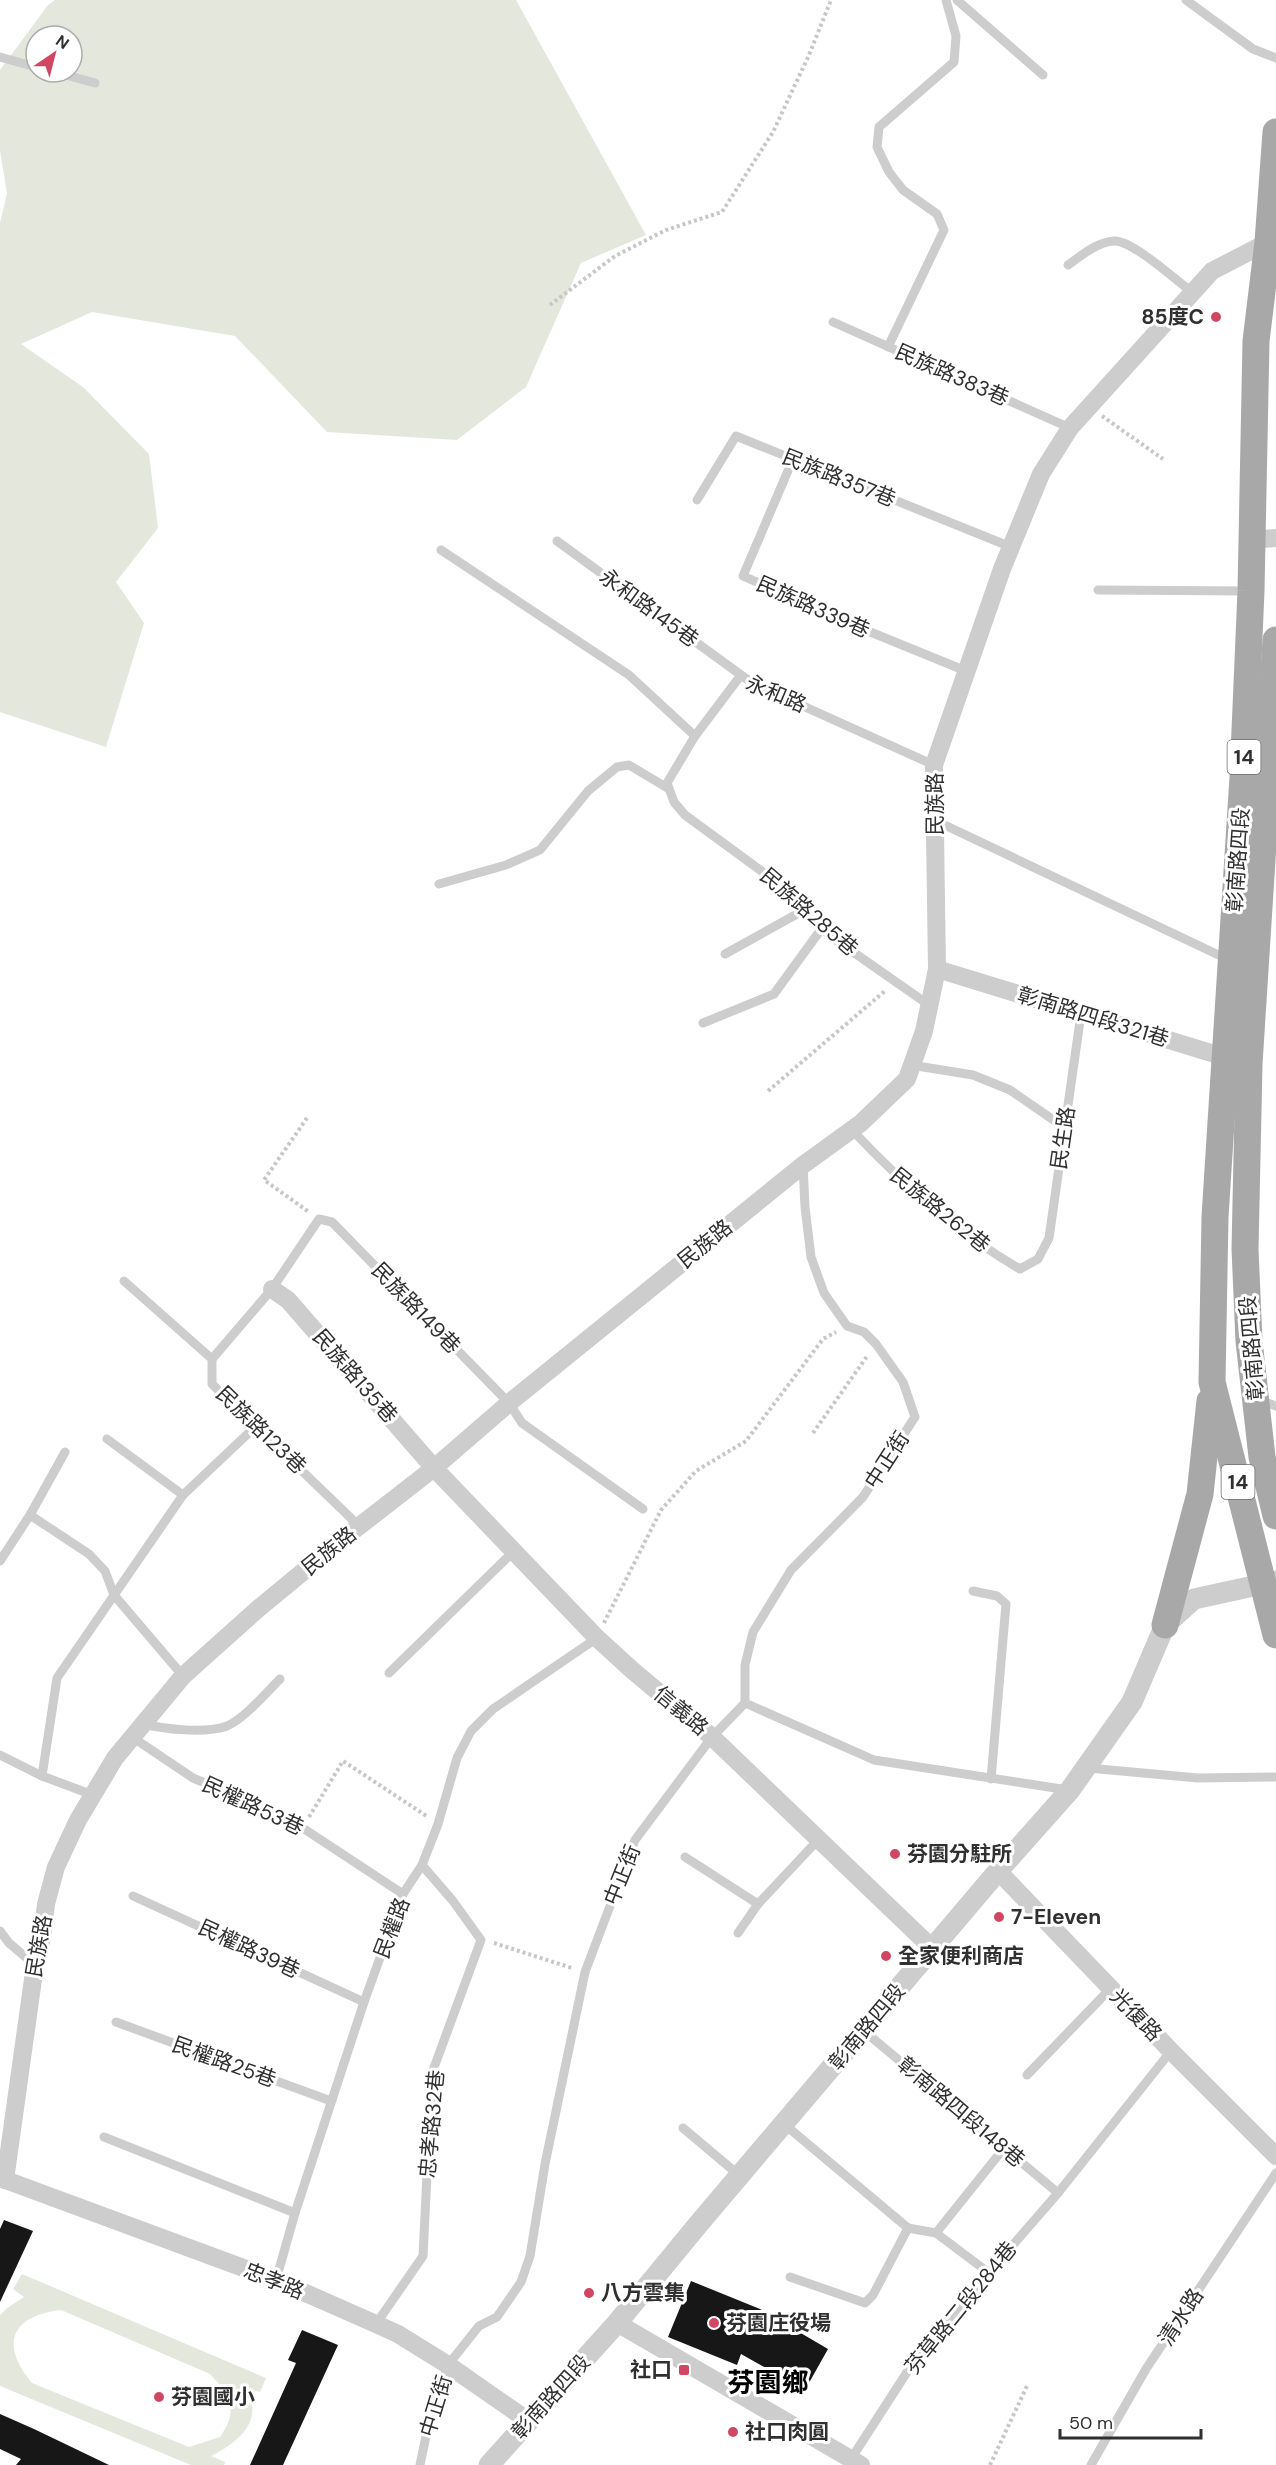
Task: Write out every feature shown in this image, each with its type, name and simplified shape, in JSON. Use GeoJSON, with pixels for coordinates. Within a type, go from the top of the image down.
{"type":"FeatureCollection","features":[{"type":"Feature","properties":{"kind":"main road","name":"彰南路四段"},"geometry":{"type":"LineString","coordinates":[[1276,132],[1272,241],[1256,342],[1264,539],[1251,591],[1246,682],[1254,866],[1232,961],[1249,1341],[1266,1403],[1262,1456],[1276,1516]]}},
{"type":"Feature","properties":{"kind":"main road","name":"彰南路四段"},"geometry":{"type":"LineString","coordinates":[[1270,1581],[1212,1382],[1215,1217],[1238,1061],[1254,866],[1275,684],[1276,640]]}},
{"type":"Feature","properties":{"kind":"main road"},"geometry":{"type":"LineString","coordinates":[[1165,1625],[1200,1494],[1212,1382]]}},
{"type":"Feature","properties":{"kind":"main road","name":"14"},"geometry":{"type":"LineString","coordinates":[[1270,1581],[1276,1635]]}},
{"type":"Feature","properties":{"kind":"street","name":"民族路"},"geometry":{"type":"LineString","coordinates":[[3,2179],[35,1965],[42,1938],[46,1904],[56,1867],[93,1794],[115,1758],[138,1730],[183,1676],[259,1608],[434,1468],[509,1402],[802,1165],[852,1130],[907,1079],[924,1031],[938,969],[934,765],[1011,548],[1041,474],[1070,428],[1212,271],[1272,241]]}},
{"type":"Feature","properties":{"kind":"street"},"geometry":{"type":"LineString","coordinates":[[1246,682],[1275,684]]}},
{"type":"Feature","properties":{"kind":"street","name":"彰南路四段321巷"},"geometry":{"type":"LineString","coordinates":[[938,969],[1238,1061]]}},
{"type":"Feature","properties":{"kind":"street","name":"民族路135巷"},"geometry":{"type":"LineString","coordinates":[[272,1289],[288,1300],[434,1468]]}},
{"type":"Feature","properties":{"kind":"street","name":"信義路"},"geometry":{"type":"LineString","coordinates":[[434,1468],[597,1638],[712,1737],[933,1949]]}},
{"type":"Feature","properties":{"kind":"street","name":"彰南路四段"},"geometry":{"type":"LineString","coordinates":[[489,2465],[617,2323],[998,1871],[1070,1790],[1132,1702],[1165,1625],[1194,1599],[1270,1581]]}},
{"type":"Feature","properties":{"kind":"street","name":"光復路"},"geometry":{"type":"LineString","coordinates":[[998,1871],[1171,2051],[1276,2156]]}},
{"type":"Feature","properties":{"kind":"street","name":"忠孝路"},"geometry":{"type":"LineString","coordinates":[[3,2179],[276,2280],[398,2334],[448,2365],[530,2422]]}},
{"type":"Feature","properties":{"kind":"street"},"geometry":{"type":"LineString","coordinates":[[617,2323],[856,2462]]}},
{"type":"Feature","properties":{"kind":"lane"},"geometry":{"type":"LineString","coordinates":[[888,346],[944,230],[937,214],[903,190],[889,172],[877,147],[879,127],[954,62],[956,36],[946,0]]}},
{"type":"Feature","properties":{"kind":"lane"},"geometry":{"type":"LineString","coordinates":[[957,0],[1044,75]]}},
{"type":"Feature","properties":{"kind":"lane"},"geometry":{"type":"LineString","coordinates":[[1186,0],[1253,49],[1276,58]]}},
{"type":"Feature","properties":{"kind":"lane"},"geometry":{"type":"LineString","coordinates":[[0,57],[24,64]]}},
{"type":"Feature","properties":{"kind":"lane"},"geometry":{"type":"LineString","coordinates":[[84,80],[95,83]]}},
{"type":"Feature","properties":{"kind":"lane"},"geometry":{"type":"LineString","coordinates":[[1068,265],[1095,247],[1117,240],[1129,245],[1193,293]]}},
{"type":"Feature","properties":{"kind":"lane","name":"民族路383巷"},"geometry":{"type":"LineString","coordinates":[[833,322],[1070,428]]}},
{"type":"Feature","properties":{"kind":"lane","name":"民族路357巷"},"geometry":{"type":"LineString","coordinates":[[697,500],[736,436],[1011,548]]}},
{"type":"Feature","properties":{"kind":"lane","name":"民族路339巷"},"geometry":{"type":"LineString","coordinates":[[793,459],[743,576],[966,671]]}},
{"type":"Feature","properties":{"kind":"lane","name":"永和路145巷"},"geometry":{"type":"LineString","coordinates":[[557,541],[741,675]]}},
{"type":"Feature","properties":{"kind":"lane"},"geometry":{"type":"LineString","coordinates":[[441,550],[629,675],[695,736]]}},
{"type":"Feature","properties":{"kind":"lane"},"geometry":{"type":"LineString","coordinates":[[1098,590],[1251,591]]}},
{"type":"Feature","properties":{"kind":"lane","name":"永和路"},"geometry":{"type":"LineString","coordinates":[[669,789],[667,783],[695,736],[741,675],[934,765]]}},
{"type":"Feature","properties":{"kind":"lane"},"geometry":{"type":"LineString","coordinates":[[439,884],[506,865],[540,850],[588,791],[617,767],[629,765],[669,789]]}},
{"type":"Feature","properties":{"kind":"lane","name":"民族路285巷"},"geometry":{"type":"LineString","coordinates":[[669,789],[674,802],[685,815],[801,900],[814,922],[929,1005]]}},
{"type":"Feature","properties":{"kind":"lane"},"geometry":{"type":"LineString","coordinates":[[934,820],[1232,961]]}},
{"type":"Feature","properties":{"kind":"lane"},"geometry":{"type":"LineString","coordinates":[[725,954],[806,909]]}},
{"type":"Feature","properties":{"kind":"lane"},"geometry":{"type":"LineString","coordinates":[[703,1023],[774,994],[822,928]]}},
{"type":"Feature","properties":{"kind":"lane","name":"民生路"},"geometry":{"type":"LineString","coordinates":[[1038,1259],[1049,1238],[1082,1014]]}},
{"type":"Feature","properties":{"kind":"lane"},"geometry":{"type":"LineString","coordinates":[[912,1065],[973,1075],[991,1082],[1010,1090],[1065,1128]]}},
{"type":"Feature","properties":{"kind":"lane","name":"民族路262巷"},"geometry":{"type":"LineString","coordinates":[[852,1130],[895,1176],[992,1253],[1020,1269],[1038,1259]]}},
{"type":"Feature","properties":{"kind":"lane"},"geometry":{"type":"LineString","coordinates":[[802,1165],[812,1257],[824,1293],[848,1326]]}},
{"type":"Feature","properties":{"kind":"lane"},"geometry":{"type":"LineString","coordinates":[[212,1359],[272,1289],[319,1219]]}},
{"type":"Feature","properties":{"kind":"lane","name":"民族路149巷"},"geometry":{"type":"LineString","coordinates":[[319,1219],[332,1222],[509,1402],[522,1423],[643,1509]]}},
{"type":"Feature","properties":{"kind":"lane","name":"民族路123巷"},"geometry":{"type":"LineString","coordinates":[[124,1281],[212,1359],[212,1384],[359,1526]]}},
{"type":"Feature","properties":{"kind":"lane","name":"中正街"},"geometry":{"type":"LineString","coordinates":[[420,2465],[430,2417],[448,2365],[479,2326],[497,2317],[521,2282],[527,2264],[585,1972],[635,1840],[712,1737],[745,1702],[745,1665],[753,1632],[791,1570],[863,1497],[915,1417],[903,1382],[876,1344],[864,1332],[848,1326]]}},
{"type":"Feature","properties":{"kind":"lane"},"geometry":{"type":"LineString","coordinates":[[42,1776],[57,1678],[183,1495],[256,1426]]}},
{"type":"Feature","properties":{"kind":"lane"},"geometry":{"type":"LineString","coordinates":[[107,1439],[183,1495]]}},
{"type":"Feature","properties":{"kind":"lane"},"geometry":{"type":"LineString","coordinates":[[0,1562],[30,1515],[65,1452]]}},
{"type":"Feature","properties":{"kind":"lane"},"geometry":{"type":"LineString","coordinates":[[30,1515],[89,1554],[105,1571],[114,1595],[183,1676]]}},
{"type":"Feature","properties":{"kind":"lane"},"geometry":{"type":"LineString","coordinates":[[389,1673],[514,1551]]}},
{"type":"Feature","properties":{"kind":"lane"},"geometry":{"type":"LineString","coordinates":[[973,1591],[997,1596],[1006,1604],[991,1779]]}},
{"type":"Feature","properties":{"kind":"lane","name":"民權路"},"geometry":{"type":"LineString","coordinates":[[276,2280],[295,2213],[364,2002],[403,1894],[422,1865],[438,1824],[457,1758],[471,1731],[493,1709],[597,1638]]}},
{"type":"Feature","properties":{"kind":"lane"},"geometry":{"type":"LineString","coordinates":[[138,1730],[207,1729],[228,1725],[280,1679]]}},
{"type":"Feature","properties":{"kind":"lane"},"geometry":{"type":"LineString","coordinates":[[745,1702],[874,1760],[1070,1790]]}},
{"type":"Feature","properties":{"kind":"lane","name":"民權路53巷"},"geometry":{"type":"LineString","coordinates":[[138,1730],[193,1778],[286,1817],[403,1894]]}},
{"type":"Feature","properties":{"kind":"lane"},"geometry":{"type":"LineString","coordinates":[[0,1755],[42,1776],[93,1794]]}},
{"type":"Feature","properties":{"kind":"lane"},"geometry":{"type":"LineString","coordinates":[[1086,1768],[1198,1778],[1276,1777]]}},
{"type":"Feature","properties":{"kind":"lane"},"geometry":{"type":"LineString","coordinates":[[738,1933],[758,1904],[819,1840]]}},
{"type":"Feature","properties":{"kind":"lane"},"geometry":{"type":"LineString","coordinates":[[685,1857],[758,1904]]}},
{"type":"Feature","properties":{"kind":"lane"},"geometry":{"type":"LineString","coordinates":[[422,1865],[453,1901],[481,1940]]}},
{"type":"Feature","properties":{"kind":"lane","name":"民權路39巷"},"geometry":{"type":"LineString","coordinates":[[133,1896],[364,2002]]}},
{"type":"Feature","properties":{"kind":"lane"},"geometry":{"type":"LineString","coordinates":[[0,1931],[9,1943],[35,1965]]}},
{"type":"Feature","properties":{"kind":"lane","name":"忠孝路32巷"},"geometry":{"type":"LineString","coordinates":[[376,2324],[423,2256],[432,2073],[481,1940]]}},
{"type":"Feature","properties":{"kind":"lane"},"geometry":{"type":"LineString","coordinates":[[1027,2075],[1111,1988]]}},
{"type":"Feature","properties":{"kind":"lane","name":"民權路25巷"},"geometry":{"type":"LineString","coordinates":[[116,2022],[331,2101]]}},
{"type":"Feature","properties":{"kind":"lane","name":"彰南路四段148巷"},"geometry":{"type":"LineString","coordinates":[[864,2031],[1058,2193]]}},
{"type":"Feature","properties":{"kind":"lane","name":"芬草路二段284巷"},"geometry":{"type":"LineString","coordinates":[[856,2462],[920,2352],[1058,2193],[1171,2051]]}},
{"type":"Feature","properties":{"kind":"lane"},"geometry":{"type":"LineString","coordinates":[[784,2124],[908,2228],[936,2233],[989,2272]]}},
{"type":"Feature","properties":{"kind":"lane"},"geometry":{"type":"LineString","coordinates":[[683,2128],[740,2176]]}},
{"type":"Feature","properties":{"kind":"lane"},"geometry":{"type":"LineString","coordinates":[[104,2137],[295,2213]]}},
{"type":"Feature","properties":{"kind":"lane"},"geometry":{"type":"LineString","coordinates":[[936,2233],[1004,2148]]}},
{"type":"Feature","properties":{"kind":"lane","name":"清水路"},"geometry":{"type":"LineString","coordinates":[[1091,2465],[1146,2369],[1276,2173]]}},
{"type":"Feature","properties":{"kind":"lane"},"geometry":{"type":"LineString","coordinates":[[790,2277],[865,2303],[873,2295],[908,2228]]}},
{"type":"Feature","properties":{"kind":"path"},"geometry":{"type":"LineString","coordinates":[[550,305],[615,256],[666,230],[722,212],[773,132],[809,55],[831,0]]}},
{"type":"Feature","properties":{"kind":"path"},"geometry":{"type":"LineString","coordinates":[[1089,407],[1163,459]]}},
{"type":"Feature","properties":{"kind":"path"},"geometry":{"type":"LineString","coordinates":[[768,1090],[896,982]]}},
{"type":"Feature","properties":{"kind":"path"},"geometry":{"type":"LineString","coordinates":[[307,1118],[264,1180],[319,1219]]}},
{"type":"Feature","properties":{"kind":"path"},"geometry":{"type":"LineString","coordinates":[[597,1638],[661,1510],[696,1471],[746,1441],[823,1339],[848,1326]]}},
{"type":"Feature","properties":{"kind":"path"},"geometry":{"type":"LineString","coordinates":[[813,1433],[876,1344]]}},
{"type":"Feature","properties":{"kind":"path"},"geometry":{"type":"LineString","coordinates":[[302,1827],[343,1761],[438,1824]]}},
{"type":"Feature","properties":{"kind":"path"},"geometry":{"type":"LineString","coordinates":[[481,1940],[541,1956],[585,1972]]}},
{"type":"Feature","properties":{"kind":"path"},"geometry":{"type":"LineString","coordinates":[[990,2465],[1028,2386]]}},
{"type":"Feature","properties":{"kind":"shaded area"},"geometry":{"type":"Polygon","coordinates":[[[55,0],[516,0],[646,235],[581,263],[526,387],[457,440],[327,432],[235,336],[92,312],[21,344],[83,387],[149,454],[158,528],[116,582],[144,623],[106,747],[0,712],[0,223],[7,193],[0,151],[0,70],[24,38],[24,84],[84,84],[84,24],[34,24],[48,5],[55,0]]]}},
{"type":"Feature","properties":{"kind":"shaded area"},"geometry":{"type":"Polygon","coordinates":[[[22,2274],[266,2378],[260,2392],[242,2387],[250,2398],[251,2417],[248,2426],[235,2441],[211,2456],[225,2462],[224,2465],[191,2465],[0,2386],[0,2315],[24,2297],[13,2289],[22,2274]],[[61,2310],[44,2313],[30,2319],[15,2334],[16,2356],[32,2383],[189,2447],[220,2437],[229,2419],[231,2411],[227,2396],[210,2374],[61,2310]]]}},
{"type":"Feature","properties":{"kind":"building"},"geometry":{"type":"Polygon","coordinates":[[[4,2220],[33,2231],[0,2302],[0,2229],[4,2220]]]}},
{"type":"Feature","properties":{"kind":"building"},"geometry":{"type":"Polygon","coordinates":[[[691,2281],[760,2309],[828,2349],[805,2390],[741,2354],[737,2365],[668,2337],[691,2281]]]}},
{"type":"Feature","properties":{"kind":"building"},"geometry":{"type":"Polygon","coordinates":[[[302,2330],[338,2345],[283,2465],[250,2465],[296,2363],[288,2360],[302,2330]]]}},
{"type":"Feature","properties":{"kind":"building"},"geometry":{"type":"Polygon","coordinates":[[[0,2414],[109,2465],[16,2465],[21,2459],[0,2449],[0,2414]]]}},
{"type":"Feature","properties":{"kind":"place","name":"85度C"},"geometry":{"type":"Point","coordinates":[1216,317]}},
{"type":"Feature","properties":{"kind":"place","name":"芬園分駐所"},"geometry":{"type":"Point","coordinates":[895,1854]}},
{"type":"Feature","properties":{"kind":"place","name":"7-Eleven"},"geometry":{"type":"Point","coordinates":[999,1917]}},
{"type":"Feature","properties":{"kind":"place","name":"全家便利商店"},"geometry":{"type":"Point","coordinates":[886,1956]}},
{"type":"Feature","properties":{"kind":"place","name":"八方雲集"},"geometry":{"type":"Point","coordinates":[589,2293]}},
{"type":"Feature","properties":{"kind":"place","name":"芬園庄役場"},"geometry":{"type":"Point","coordinates":[714,2323]}},
{"type":"Feature","properties":{"kind":"place","name":"社口"},"geometry":{"type":"Point","coordinates":[684,2370]}},
{"type":"Feature","properties":{"kind":"place","name":"芬園國小"},"geometry":{"type":"Point","coordinates":[159,2397]}},
{"type":"Feature","properties":{"kind":"place","name":"社口肉圓"},"geometry":{"type":"Point","coordinates":[733,2432]}},
{"type":"Feature","properties":{"kind":"district","name":"芬園鄉"},"geometry":{"type":"Point","coordinates":[768,2383]}}]}
